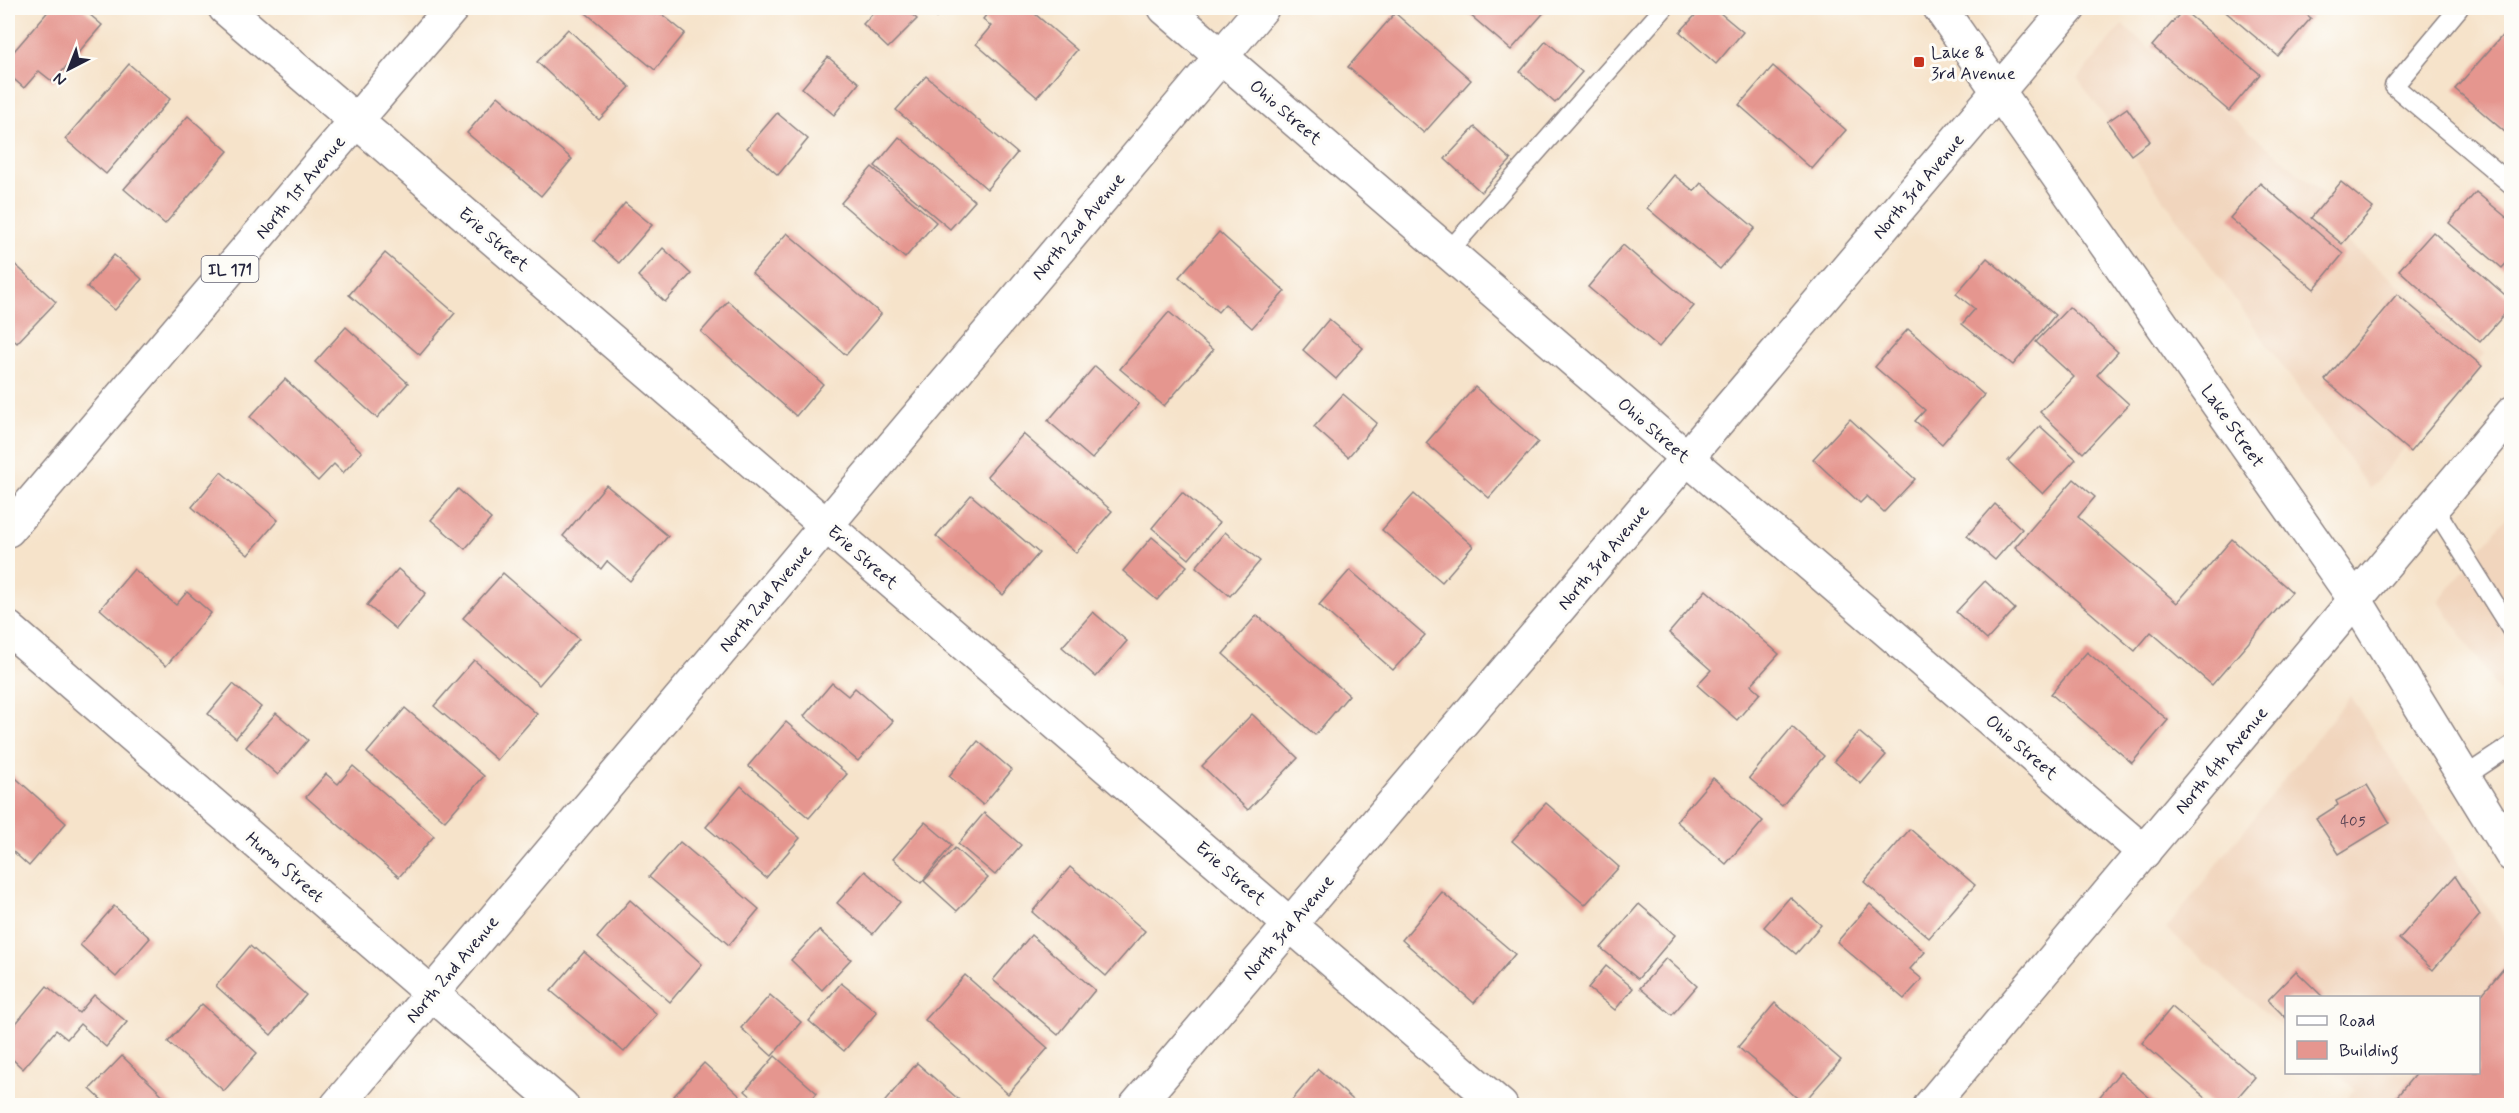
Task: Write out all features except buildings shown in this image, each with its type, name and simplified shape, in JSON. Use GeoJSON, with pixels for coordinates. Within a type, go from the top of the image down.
{"type":"FeatureCollection","features":[{"type":"Feature","properties":{"kind":"street","name":"Erie Street"},"geometry":{"type":"LineString","coordinates":[[225,8],[1501,1106]]}},
{"type":"Feature","properties":{"kind":"street","name":"North 1st Avenue"},"geometry":{"type":"LineString","coordinates":[[8,530],[452,8]]}},
{"type":"Feature","properties":{"kind":"street","name":"Ohio Street"},"geometry":{"type":"LineString","coordinates":[[1165,8],[2144,852]]}},
{"type":"Feature","properties":{"kind":"street","name":"North 2nd Avenue"},"geometry":{"type":"LineString","coordinates":[[337,1106],[1262,8]]}},
{"type":"Feature","properties":{"kind":"street","name":"Lake Street"},"geometry":{"type":"LineString","coordinates":[[1940,8],[2356,601],[2511,855]]}},
{"type":"Feature","properties":{"kind":"street","name":"North 3rd Avenue"},"geometry":{"type":"LineString","coordinates":[[1136,1106],[2069,8]]}},
{"type":"Feature","properties":{"kind":"street","name":"North 4th Avenue"},"geometry":{"type":"LineString","coordinates":[[1930,1106],[2356,601],[2511,413]]}},
{"type":"Feature","properties":{"kind":"street","name":"Huron Street"},"geometry":{"type":"LineString","coordinates":[[8,628],[562,1106]]}},
{"type":"Feature","properties":{"kind":"lane"},"geometry":{"type":"LineString","coordinates":[[1448,252],[1664,8]]}},
{"type":"Feature","properties":{"kind":"lane"},"geometry":{"type":"LineString","coordinates":[[2459,8],[2394,86],[2511,185]]}},
{"type":"Feature","properties":{"kind":"lane"},"geometry":{"type":"LineString","coordinates":[[2434,507],[2511,631]]}},
{"type":"Feature","properties":{"kind":"lane"},"geometry":{"type":"LineString","coordinates":[[2464,777],[2511,745]]}},
{"type":"Feature","properties":{"kind":"shaded area"},"geometry":{"type":"Polygon","coordinates":[[[2122,25],[2324,194],[2312,214],[2484,354],[2370,489],[2078,79],[2122,25]]]}},
{"type":"Feature","properties":{"kind":"shaded area"},"geometry":{"type":"Polygon","coordinates":[[[2511,512],[2511,710],[2439,601],[2511,512]]]}},
{"type":"Feature","properties":{"kind":"shaded area"},"geometry":{"type":"Polygon","coordinates":[[[2350,696],[2511,943],[2511,1105],[2342,1105],[2355,1089],[2337,1074],[2480,1074],[2480,996],[2285,996],[2285,1029],[2166,929],[2350,696]]]}},
{"type":"Feature","properties":{"kind":"place","name":"Lake & 3rd Avenue"},"geometry":{"type":"Point","coordinates":[1919,62]}}]}
